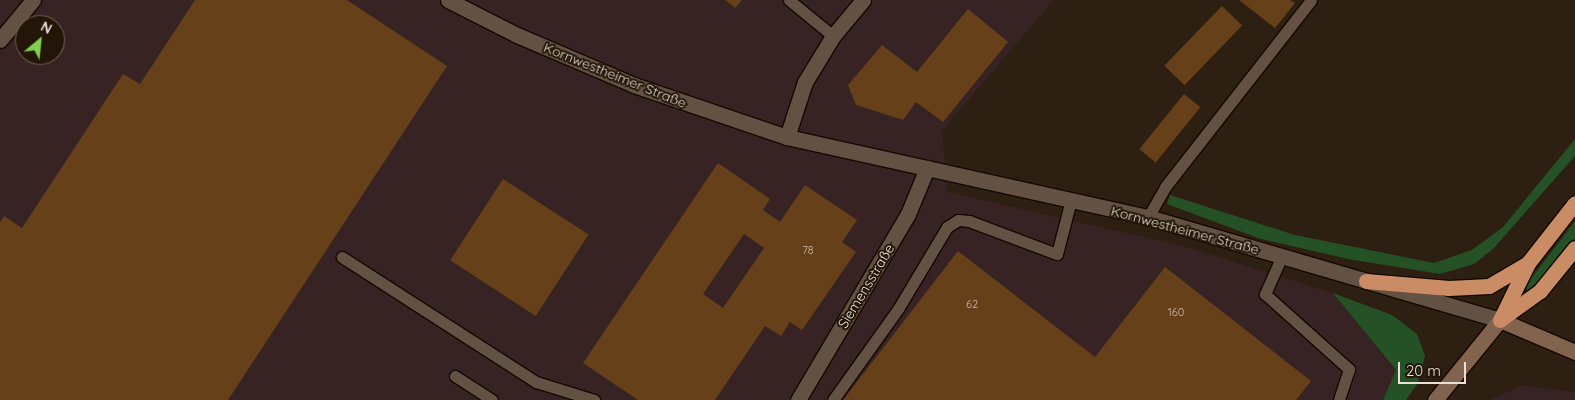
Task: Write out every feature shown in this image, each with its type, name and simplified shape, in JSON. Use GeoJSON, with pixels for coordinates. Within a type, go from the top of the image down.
{"type":"FeatureCollection","features":[{"type":"Feature","properties":{"kind":"highway"},"geometry":{"type":"LineString","coordinates":[[1500,320],[1528,263],[1575,202]]}},
{"type":"Feature","properties":{"kind":"highway"},"geometry":{"type":"LineString","coordinates":[[1500,320],[1540,291],[1575,248]]}},
{"type":"Feature","properties":{"kind":"highway"},"geometry":{"type":"LineString","coordinates":[[1366,281],[1449,288],[1489,286],[1528,263]]}},
{"type":"Feature","properties":{"kind":"street"},"geometry":{"type":"LineString","coordinates":[[0,40],[33,0]]}},
{"type":"Feature","properties":{"kind":"street","name":"Kornwestheimer Straße"},"geometry":{"type":"LineString","coordinates":[[448,0],[518,35],[634,85],[787,136],[1148,217],[1500,320],[1575,352]]}},
{"type":"Feature","properties":{"kind":"street"},"geometry":{"type":"LineString","coordinates":[[787,136],[805,82],[833,36],[863,0]]}},
{"type":"Feature","properties":{"kind":"street","name":"Siemensstraße"},"geometry":{"type":"LineString","coordinates":[[798,400],[908,214],[927,168]]}},
{"type":"Feature","properties":{"kind":"street"},"geometry":{"type":"LineString","coordinates":[[1435,400],[1500,320]]}},
{"type":"Feature","properties":{"kind":"lane"},"geometry":{"type":"LineString","coordinates":[[789,0],[833,36]]}},
{"type":"Feature","properties":{"kind":"lane"},"geometry":{"type":"LineString","coordinates":[[1148,217],[1165,187],[1311,0]]}},
{"type":"Feature","properties":{"kind":"lane"},"geometry":{"type":"LineString","coordinates":[[833,400],[898,309],[947,227],[958,220],[969,221],[1057,254],[1070,200]]}},
{"type":"Feature","properties":{"kind":"lane"},"geometry":{"type":"LineString","coordinates":[[1282,256],[1265,294],[1349,369],[1339,400]]}},
{"type":"Feature","properties":{"kind":"lane"},"geometry":{"type":"LineString","coordinates":[[342,257],[536,382],[594,400]]}},
{"type":"Feature","properties":{"kind":"lane"},"geometry":{"type":"LineString","coordinates":[[455,376],[492,400]]}},
{"type":"Feature","properties":{"kind":"shaded area"},"geometry":{"type":"Polygon","coordinates":[[[0,0],[1054,0],[942,131],[948,192],[1183,246],[1333,293],[1396,370],[1383,400],[0,400],[0,0]]]}},
{"type":"Feature","properties":{"kind":"shaded area"},"geometry":{"type":"Polygon","coordinates":[[[1522,385],[1575,392],[1575,400],[1490,400],[1522,385]]]}},
{"type":"Feature","properties":{"kind":"green space"},"geometry":{"type":"Polygon","coordinates":[[[1575,139],[1575,156],[1493,249],[1474,264],[1440,274],[1348,259],[1261,239],[1167,204],[1170,195],[1295,235],[1434,263],[1472,250],[1503,227],[1575,139]]]}},
{"type":"Feature","properties":{"kind":"green space"},"geometry":{"type":"Polygon","coordinates":[[[1575,221],[1575,238],[1537,284],[1527,291],[1526,285],[1575,221]]]}},
{"type":"Feature","properties":{"kind":"green space"},"geometry":{"type":"Polygon","coordinates":[[[1333,293],[1392,315],[1417,334],[1425,356],[1418,383],[1406,400],[1383,400],[1396,370],[1333,293]]]}},
{"type":"Feature","properties":{"kind":"building"},"geometry":{"type":"Polygon","coordinates":[[[195,0],[347,0],[447,66],[228,400],[0,400],[0,222],[4,216],[22,228],[123,74],[140,84],[195,0]]]}},
{"type":"Feature","properties":{"kind":"building"},"geometry":{"type":"Polygon","coordinates":[[[725,0],[742,0],[735,8],[725,0]]]}},
{"type":"Feature","properties":{"kind":"building"},"geometry":{"type":"Polygon","coordinates":[[[1239,0],[1290,0],[1295,3],[1275,28],[1239,0]]]}},
{"type":"Feature","properties":{"kind":"building"},"geometry":{"type":"Polygon","coordinates":[[[1222,6],[1242,25],[1184,85],[1164,66],[1222,6]]]}},
{"type":"Feature","properties":{"kind":"building"},"geometry":{"type":"Polygon","coordinates":[[[968,9],[1008,42],[943,122],[916,102],[903,120],[856,105],[848,85],[882,45],[917,72],[968,9]]]}},
{"type":"Feature","properties":{"kind":"building"},"geometry":{"type":"Polygon","coordinates":[[[1184,94],[1200,107],[1156,162],[1139,149],[1184,94]]]}},
{"type":"Feature","properties":{"kind":"building"},"geometry":{"type":"Polygon","coordinates":[[[718,163],[770,199],[763,210],[780,222],[805,185],[857,220],[842,242],[856,252],[802,330],[790,322],[781,336],[765,326],[715,400],[638,400],[583,363],[718,163]],[[744,234],[703,294],[723,308],[764,248],[744,234]]]}},
{"type":"Feature","properties":{"kind":"building"},"geometry":{"type":"Polygon","coordinates":[[[503,179],[589,235],[536,316],[450,260],[503,179]]]}},
{"type":"Feature","properties":{"kind":"building"},"geometry":{"type":"Polygon","coordinates":[[[958,251],[1095,357],[1165,267],[1311,381],[1296,400],[843,400],[958,251]]]}}]}
